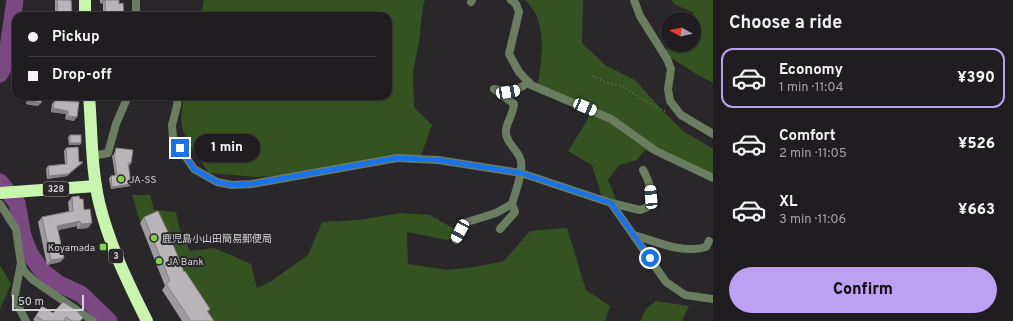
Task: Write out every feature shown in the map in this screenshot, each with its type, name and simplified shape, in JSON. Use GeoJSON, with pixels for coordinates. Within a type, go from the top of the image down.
{"type":"FeatureCollection","features":[{"type":"Feature","properties":{"kind":"highway"},"geometry":{"type":"LineString","coordinates":[[85,0],[85,12]]}},
{"type":"Feature","properties":{"kind":"highway","name":"3"},"geometry":{"type":"LineString","coordinates":[[89,100],[93,156],[99,202],[116,256],[147,321]]}},
{"type":"Feature","properties":{"kind":"highway","name":"328"},"geometry":{"type":"LineString","coordinates":[[0,193],[96,186]]}},
{"type":"Feature","properties":{"kind":"street"},"geometry":{"type":"LineString","coordinates":[[136,0],[136,12]]}},
{"type":"Feature","properties":{"kind":"street"},"geometry":{"type":"LineString","coordinates":[[511,0],[516,4],[519,12],[509,54],[519,72],[531,85],[611,119],[656,151],[713,178]]}},
{"type":"Feature","properties":{"kind":"street"},"geometry":{"type":"LineString","coordinates":[[634,0],[640,16],[667,59],[670,70],[668,89],[670,101],[681,115],[713,134]]}},
{"type":"Feature","properties":{"kind":"street"},"geometry":{"type":"LineString","coordinates":[[500,229],[515,212],[512,204],[521,173],[521,159],[508,141],[506,130],[514,112],[514,104],[494,89],[508,92],[518,90],[529,82]]}},
{"type":"Feature","properties":{"kind":"street"},"geometry":{"type":"LineString","coordinates":[[93,156],[108,153],[116,124],[126,100]]}},
{"type":"Feature","properties":{"kind":"street"},"geometry":{"type":"LineString","coordinates":[[178,100],[172,125],[173,138],[194,169],[217,182],[232,185],[252,184],[397,158],[438,160],[521,173],[611,203],[640,210],[648,207],[651,197],[649,182],[644,170]]}},
{"type":"Feature","properties":{"kind":"street"},"geometry":{"type":"LineString","coordinates":[[611,203],[666,282],[685,295],[713,299]]}},
{"type":"Feature","properties":{"kind":"street"},"geometry":{"type":"LineString","coordinates":[[0,204],[16,229],[21,263],[24,271],[33,280],[93,321]]}},
{"type":"Feature","properties":{"kind":"street"},"geometry":{"type":"LineString","coordinates":[[456,240],[464,223],[496,213],[512,204]]}},
{"type":"Feature","properties":{"kind":"street"},"geometry":{"type":"LineString","coordinates":[[634,235],[684,250],[706,247],[709,241]]}},
{"type":"Feature","properties":{"kind":"street"},"geometry":{"type":"LineString","coordinates":[[21,263],[15,294],[17,304],[26,321]]}},
{"type":"Feature","properties":{"kind":"path"},"geometry":{"type":"LineString","coordinates":[[593,76],[605,82],[622,86],[643,100],[662,110],[669,111],[676,108]]}},
{"type":"Feature","properties":{"kind":"green space"},"geometry":{"type":"Polygon","coordinates":[[[204,0],[425,0],[413,72],[414,107],[432,125],[419,161],[356,163],[289,175],[256,177],[209,173],[185,136],[181,117],[183,100],[392,100],[392,12],[202,12],[204,0]]]}},
{"type":"Feature","properties":{"kind":"green space"},"geometry":{"type":"Polygon","coordinates":[[[525,0],[583,0],[582,43],[605,65],[635,80],[683,131],[713,149],[713,178],[645,150],[637,160],[619,165],[608,180],[619,207],[602,197],[592,165],[568,151],[588,119],[589,108],[537,89],[542,54],[541,30],[533,9],[525,0]]]}},
{"type":"Feature","properties":{"kind":"green space"},"geometry":{"type":"Polygon","coordinates":[[[671,0],[713,0],[713,83],[665,54],[666,52],[701,52],[701,12],[692,12],[676,5],[671,0]]]}},
{"type":"Feature","properties":{"kind":"green space"},"geometry":{"type":"Polygon","coordinates":[[[132,195],[150,195],[154,210],[176,212],[180,230],[190,251],[214,248],[251,264],[257,288],[270,282],[308,255],[322,222],[359,220],[401,213],[430,215],[465,235],[447,240],[407,232],[408,264],[447,270],[474,267],[504,261],[530,231],[567,228],[586,290],[610,306],[605,321],[208,321],[164,237],[140,222],[132,195]]]}},
{"type":"Feature","properties":{"kind":"green space"},"geometry":{"type":"Polygon","coordinates":[[[0,265],[11,284],[0,309],[0,265]]]}},
{"type":"Feature","properties":{"kind":"green space"},"geometry":{"type":"Polygon","coordinates":[[[656,301],[689,306],[682,321],[640,321],[646,309],[656,301]]]}},
{"type":"Feature","properties":{"kind":"building"},"geometry":{"type":"Polygon","coordinates":[[[57,0],[71,0],[72,12],[58,12],[57,0]]]}},
{"type":"Feature","properties":{"kind":"building"},"geometry":{"type":"Polygon","coordinates":[[[105,0],[119,0],[119,4],[123,3],[124,12],[106,12],[105,0]]]}},
{"type":"Feature","properties":{"kind":"building"},"geometry":{"type":"Polygon","coordinates":[[[29,100],[41,100],[41,103],[29,100]]]}},
{"type":"Feature","properties":{"kind":"building"},"geometry":{"type":"Polygon","coordinates":[[[55,100],[79,102],[77,117],[68,116],[68,111],[53,108],[55,100]]]}},
{"type":"Feature","properties":{"kind":"building"},"geometry":{"type":"Polygon","coordinates":[[[70,135],[81,135],[81,143],[70,143],[70,135]]]}},
{"type":"Feature","properties":{"kind":"building"},"geometry":{"type":"Polygon","coordinates":[[[78,147],[79,162],[83,162],[68,174],[49,176],[48,166],[67,164],[66,148],[78,147]]]}},
{"type":"Feature","properties":{"kind":"building"},"geometry":{"type":"Polygon","coordinates":[[[116,148],[133,150],[131,163],[128,163],[131,184],[112,187],[111,176],[117,175],[114,154],[116,148]]]}},
{"type":"Feature","properties":{"kind":"building"},"geometry":{"type":"Polygon","coordinates":[[[79,196],[80,199],[83,199],[84,210],[90,209],[92,223],[81,224],[80,221],[57,226],[64,258],[51,260],[42,217],[73,211],[72,197],[79,196]]]}},
{"type":"Feature","properties":{"kind":"building"},"geometry":{"type":"Polygon","coordinates":[[[158,211],[184,272],[185,271],[210,309],[207,311],[214,321],[191,321],[166,284],[170,281],[144,217],[158,211]]]}},
{"type":"Feature","properties":{"kind":"building"},"geometry":{"type":"Polygon","coordinates":[[[63,302],[76,310],[83,318],[80,321],[72,321],[66,317],[64,321],[44,321],[36,316],[42,306],[53,313],[63,302]]]}},
{"type":"Feature","properties":{"kind":"waterway"},"geometry":{"type":"LineString","coordinates":[[13,12],[15,0]]}},
{"type":"Feature","properties":{"kind":"waterway"},"geometry":{"type":"LineString","coordinates":[[0,74],[6,61],[12,20]]}},
{"type":"Feature","properties":{"kind":"waterway"},"geometry":{"type":"LineString","coordinates":[[0,182],[17,203],[23,236],[30,254],[42,271],[59,284],[81,294],[109,321]]}},
{"type":"Feature","properties":{"kind":"place","name":"JA-SS"},"geometry":{"type":"Point","coordinates":[121,179]}},
{"type":"Feature","properties":{"kind":"place","name":"鹿児島小山田簡易郵便局"},"geometry":{"type":"Point","coordinates":[154,238]}},
{"type":"Feature","properties":{"kind":"place","name":"Koyamada"},"geometry":{"type":"Point","coordinates":[103,247]}},
{"type":"Feature","properties":{"kind":"place","name":"JA Bank"},"geometry":{"type":"Point","coordinates":[159,261]}},
{"type":"Feature","properties":{"kind":"route"},"geometry":{"type":"LineString","coordinates":[[180,148],[194,169],[217,182],[232,185],[252,184],[397,158],[438,160],[521,173],[611,203],[650,258]]}}]}
